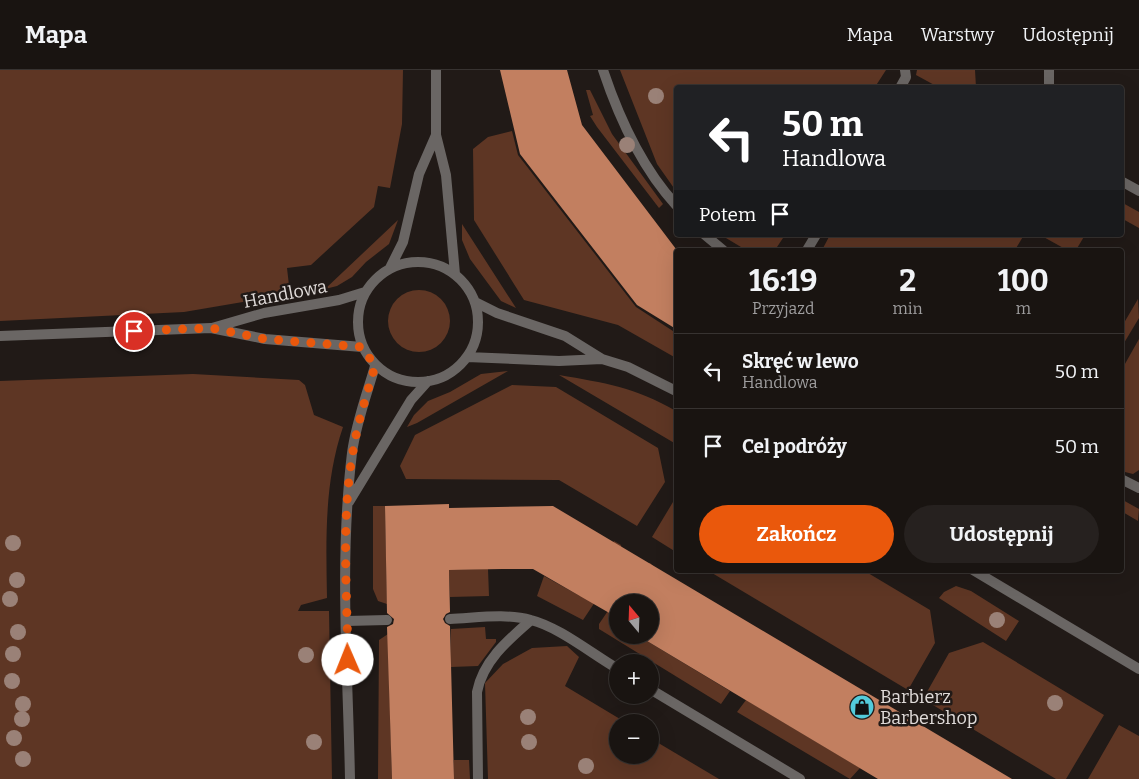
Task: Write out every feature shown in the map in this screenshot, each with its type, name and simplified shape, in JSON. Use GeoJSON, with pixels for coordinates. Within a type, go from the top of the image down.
{"type":"FeatureCollection","features":[{"type":"Feature","properties":{"kind":"street"},"geometry":{"type":"LineString","coordinates":[[436,70],[436,135],[446,175],[455,274]]}},
{"type":"Feature","properties":{"kind":"street"},"geometry":{"type":"LineString","coordinates":[[603,70],[627,131],[646,165],[674,201]]}},
{"type":"Feature","properties":{"kind":"street"},"geometry":{"type":"LineString","coordinates":[[902,85],[906,77],[905,70]]}},
{"type":"Feature","properties":{"kind":"street"},"geometry":{"type":"LineString","coordinates":[[1049,70],[1050,85]]}},
{"type":"Feature","properties":{"kind":"street"},"geometry":{"type":"LineString","coordinates":[[390,268],[403,242],[419,174],[436,135]]}},
{"type":"Feature","properties":{"kind":"street"},"geometry":{"type":"LineString","coordinates":[[1124,183],[1139,191]]}},
{"type":"Feature","properties":{"kind":"street"},"geometry":{"type":"LineString","coordinates":[[707,237],[721,248]]}},
{"type":"Feature","properties":{"kind":"street"},"geometry":{"type":"LineString","coordinates":[[808,248],[815,237]]}},
{"type":"Feature","properties":{"kind":"street"},"geometry":{"type":"LineString","coordinates":[[423,262],[434,264],[455,274],[470,292],[478,314],[477,331],[467,358],[450,373],[428,381],[406,381],[395,378],[375,366],[362,347],[358,319],[365,292],[372,283],[390,268],[400,264],[423,262]]}},
{"type":"Feature","properties":{"kind":"street","name":"Handlowa"},"geometry":{"type":"LineString","coordinates":[[211,328],[264,312],[338,300],[365,292]]}},
{"type":"Feature","properties":{"kind":"street"},"geometry":{"type":"LineString","coordinates":[[475,302],[497,313],[566,336],[602,359],[628,367],[674,390]]}},
{"type":"Feature","properties":{"kind":"street","name":"Handlowa"},"geometry":{"type":"LineString","coordinates":[[0,336],[211,328],[265,339],[362,347]]}},
{"type":"Feature","properties":{"kind":"street"},"geometry":{"type":"LineString","coordinates":[[467,358],[559,361],[602,359]]}},
{"type":"Feature","properties":{"kind":"street"},"geometry":{"type":"LineString","coordinates":[[350,779],[346,516],[352,453],[359,420],[375,366]]}},
{"type":"Feature","properties":{"kind":"street"},"geometry":{"type":"LineString","coordinates":[[348,503],[411,400],[428,381]]}},
{"type":"Feature","properties":{"kind":"street"},"geometry":{"type":"LineString","coordinates":[[1124,480],[1139,488]]}},
{"type":"Feature","properties":{"kind":"street"},"geometry":{"type":"LineString","coordinates":[[986,573],[1139,669]]}},
{"type":"Feature","properties":{"kind":"street"},"geometry":{"type":"LineString","coordinates":[[450,618],[531,620],[555,631],[609,664]]}},
{"type":"Feature","properties":{"kind":"street"},"geometry":{"type":"LineString","coordinates":[[347,621],[387,620]]}},
{"type":"Feature","properties":{"kind":"street"},"geometry":{"type":"LineString","coordinates":[[478,779],[476,692],[479,681],[488,664],[505,643],[531,620]]}},
{"type":"Feature","properties":{"kind":"street"},"geometry":{"type":"LineString","coordinates":[[659,694],[800,779]]}},
{"type":"Feature","properties":{"kind":"shaded area"},"geometry":{"type":"Polygon","coordinates":[[[0,70],[403,70],[402,124],[390,188],[378,186],[374,207],[311,265],[287,268],[290,294],[184,312],[0,321],[0,70]]]}},
{"type":"Feature","properties":{"kind":"shaded area"},"geometry":{"type":"Polygon","coordinates":[[[620,70],[886,70],[876,85],[674,85],[674,188],[657,164],[620,70]]]}},
{"type":"Feature","properties":{"kind":"shaded area"},"geometry":{"type":"Polygon","coordinates":[[[917,70],[975,70],[976,85],[934,85],[916,75],[917,70]]]}},
{"type":"Feature","properties":{"kind":"shaded area"},"geometry":{"type":"Polygon","coordinates":[[[586,90],[590,90],[612,134],[663,204],[659,208],[590,116],[593,115],[586,90]]]}},
{"type":"Feature","properties":{"kind":"shaded area"},"geometry":{"type":"Polygon","coordinates":[[[512,131],[518,155],[636,307],[674,332],[674,357],[618,325],[524,300],[474,220],[473,149],[488,137],[512,131]]]}},
{"type":"Feature","properties":{"kind":"shaded area"},"geometry":{"type":"Polygon","coordinates":[[[1124,204],[1139,212],[1139,228],[1124,220],[1124,204]]]}},
{"type":"Feature","properties":{"kind":"shaded area"},"geometry":{"type":"Polygon","coordinates":[[[398,220],[389,244],[366,262],[352,277],[337,286],[325,289],[398,220]]]}},
{"type":"Feature","properties":{"kind":"shaded area"},"geometry":{"type":"Polygon","coordinates":[[[462,224],[516,308],[501,301],[470,259],[462,240],[462,224]]]}},
{"type":"Feature","properties":{"kind":"shaded area"},"geometry":{"type":"Polygon","coordinates":[[[724,237],[784,237],[776,248],[743,248],[724,237]]]}},
{"type":"Feature","properties":{"kind":"shaded area"},"geometry":{"type":"Polygon","coordinates":[[[829,237],[1023,237],[1016,248],[823,248],[829,237]]]}},
{"type":"Feature","properties":{"kind":"shaded area"},"geometry":{"type":"Polygon","coordinates":[[[1044,237],[1084,237],[1077,248],[1063,248],[1044,237]]]}},
{"type":"Feature","properties":{"kind":"shaded area"},"geometry":{"type":"Polygon","coordinates":[[[419,290],[431,292],[441,299],[448,309],[450,321],[448,333],[441,343],[431,350],[419,352],[407,350],[397,343],[390,333],[388,321],[390,309],[397,299],[407,292],[419,290]]]}},
{"type":"Feature","properties":{"kind":"shaded area"},"geometry":{"type":"Polygon","coordinates":[[[1138,299],[1139,318],[1124,343],[1124,323],[1138,299]]]}},
{"type":"Feature","properties":{"kind":"shaded area"},"geometry":{"type":"Polygon","coordinates":[[[1139,339],[1139,470],[1133,474],[1124,472],[1124,366],[1139,339]]]}},
{"type":"Feature","properties":{"kind":"shaded area"},"geometry":{"type":"Polygon","coordinates":[[[508,371],[407,427],[414,415],[428,401],[450,392],[481,374],[508,371]]]}},
{"type":"Feature","properties":{"kind":"shaded area"},"geometry":{"type":"Polygon","coordinates":[[[193,374],[299,380],[305,385],[314,415],[343,427],[332,469],[329,490],[327,598],[301,605],[298,611],[329,611],[332,779],[0,779],[0,381],[193,374]]]}},
{"type":"Feature","properties":{"kind":"shaded area"},"geometry":{"type":"Polygon","coordinates":[[[559,375],[633,391],[674,410],[674,443],[559,375]]]}},
{"type":"Feature","properties":{"kind":"shaded area"},"geometry":{"type":"Polygon","coordinates":[[[512,385],[556,387],[658,448],[665,482],[637,526],[559,480],[406,479],[400,466],[415,435],[512,385]]]}},
{"type":"Feature","properties":{"kind":"shaded area"},"geometry":{"type":"Polygon","coordinates":[[[674,500],[674,551],[652,537],[674,500]]]}},
{"type":"Feature","properties":{"kind":"shaded area"},"geometry":{"type":"Polygon","coordinates":[[[1124,501],[1139,509],[1138,521],[1124,513],[1124,501]]]}},
{"type":"Feature","properties":{"kind":"shaded area"},"geometry":{"type":"Polygon","coordinates":[[[373,506],[385,506],[387,604],[378,601],[373,589],[373,506]]]}},
{"type":"Feature","properties":{"kind":"shaded area"},"geometry":{"type":"Polygon","coordinates":[[[614,541],[621,545],[623,560],[583,620],[537,596],[544,576],[580,596],[614,541]]]}},
{"type":"Feature","properties":{"kind":"shaded area"},"geometry":{"type":"Polygon","coordinates":[[[650,563],[653,566],[636,594],[620,594],[640,564],[650,563]]]}},
{"type":"Feature","properties":{"kind":"shaded area"},"geometry":{"type":"Polygon","coordinates":[[[488,569],[489,596],[450,597],[449,570],[488,569]]]}},
{"type":"Feature","properties":{"kind":"shaded area"},"geometry":{"type":"Polygon","coordinates":[[[712,573],[868,573],[930,610],[935,643],[908,690],[712,573]]]}},
{"type":"Feature","properties":{"kind":"shaded area"},"geometry":{"type":"Polygon","coordinates":[[[956,586],[971,591],[1019,621],[1006,641],[939,598],[944,592],[956,586]]]}},
{"type":"Feature","properties":{"kind":"shaded area"},"geometry":{"type":"Polygon","coordinates":[[[609,609],[609,635],[599,629],[599,624],[609,609]]]}},
{"type":"Feature","properties":{"kind":"shaded area"},"geometry":{"type":"Polygon","coordinates":[[[485,627],[486,639],[496,639],[496,642],[478,666],[451,667],[451,629],[485,627]]]}},
{"type":"Feature","properties":{"kind":"shaded area"},"geometry":{"type":"Polygon","coordinates":[[[388,634],[392,779],[378,779],[379,640],[388,634]]]}},
{"type":"Feature","properties":{"kind":"shaded area"},"geometry":{"type":"Polygon","coordinates":[[[983,642],[1104,715],[1066,779],[1056,779],[923,699],[949,653],[983,642]]]}},
{"type":"Feature","properties":{"kind":"shaded area"},"geometry":{"type":"Polygon","coordinates":[[[623,644],[652,644],[730,691],[721,704],[659,666],[659,654],[640,654],[623,644]]]}},
{"type":"Feature","properties":{"kind":"shaded area"},"geometry":{"type":"Polygon","coordinates":[[[567,646],[579,657],[565,686],[612,714],[609,714],[609,764],[659,764],[659,743],[719,779],[488,779],[485,683],[503,664],[532,648],[567,646]]]}},
{"type":"Feature","properties":{"kind":"shaded area"},"geometry":{"type":"Polygon","coordinates":[[[746,700],[860,768],[850,779],[737,712],[746,700]]]}},
{"type":"Feature","properties":{"kind":"shaded area"},"geometry":{"type":"Polygon","coordinates":[[[1119,725],[1139,736],[1139,779],[1088,779],[1119,725]]]}},
{"type":"Feature","properties":{"kind":"shaded area"},"geometry":{"type":"Polygon","coordinates":[[[454,760],[469,760],[470,779],[454,779],[454,760]]]}},
{"type":"Feature","properties":{"kind":"building"},"geometry":{"type":"Polygon","coordinates":[[[500,70],[567,70],[582,125],[675,248],[674,328],[637,305],[520,154],[500,70]]]}},
{"type":"Feature","properties":{"kind":"building"},"geometry":{"type":"Polygon","coordinates":[[[449,504],[449,508],[553,506],[1012,779],[878,779],[652,644],[659,644],[659,594],[609,594],[609,613],[533,569],[502,569],[449,570],[450,612],[443,619],[450,626],[454,779],[392,779],[387,627],[393,624],[394,619],[387,613],[385,506],[449,504]]]}},
{"type":"Feature","properties":{"kind":"place","name":"Barbierz Barbershop"},"geometry":{"type":"Point","coordinates":[862,707]}},
{"type":"Feature","properties":{"kind":"route"},"geometry":{"type":"LineString","coordinates":[[134,331],[211,328],[265,339],[343,344],[362,347],[375,366],[359,420],[352,453],[346,516],[348,660]]}}]}
